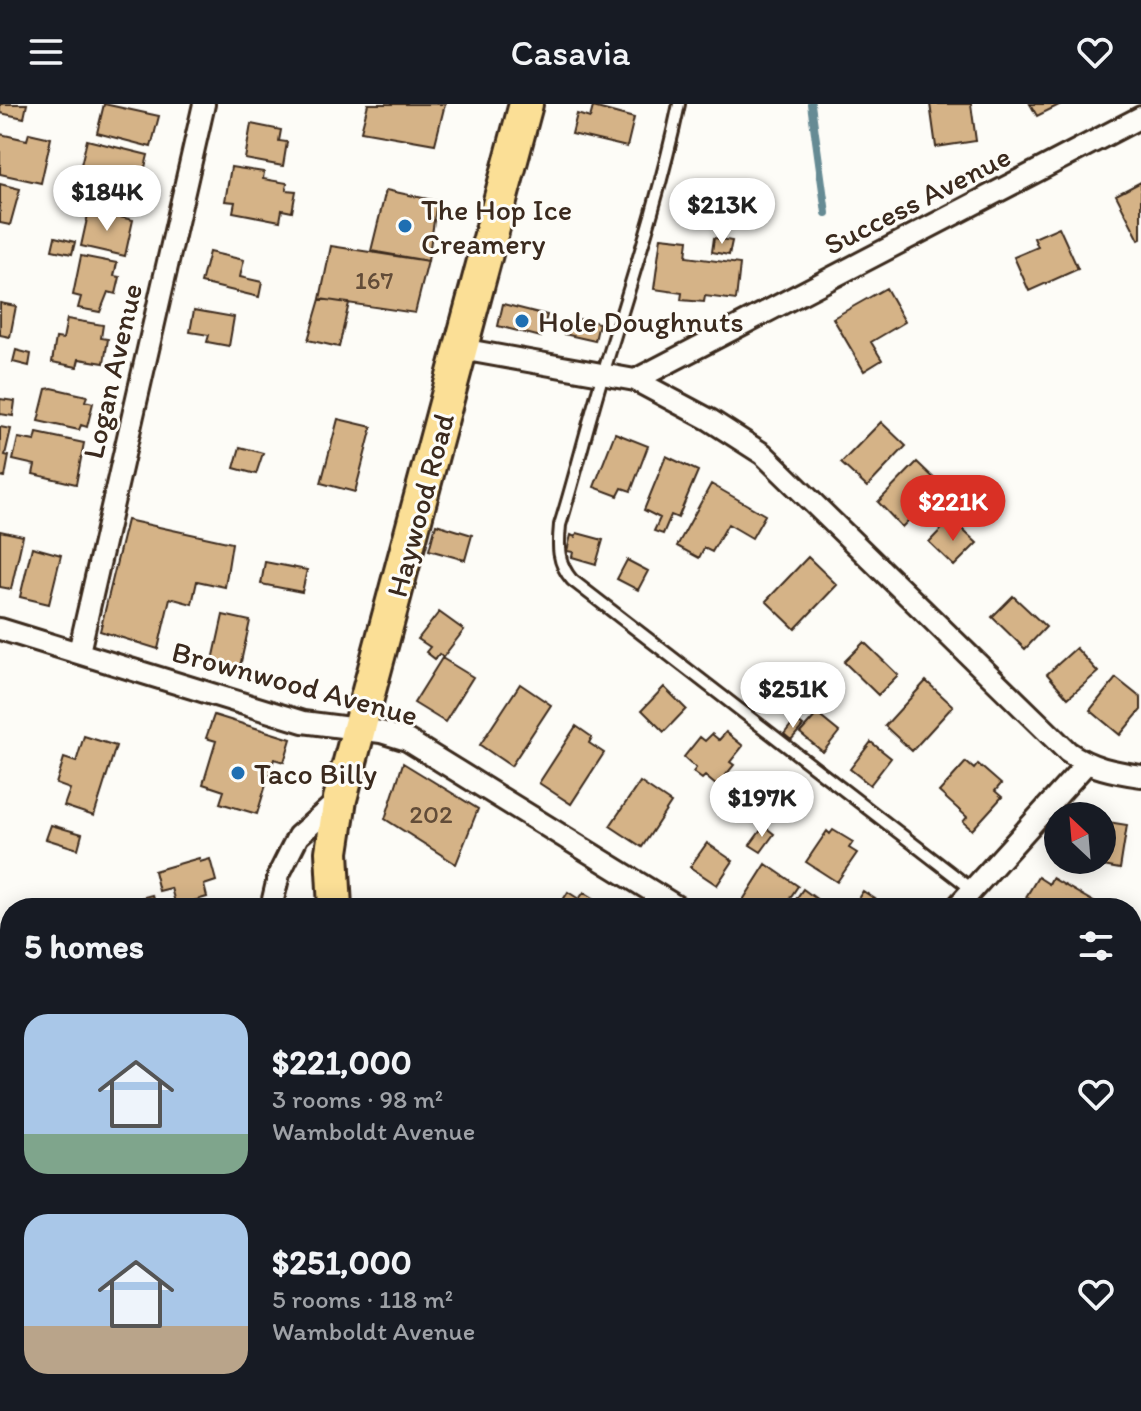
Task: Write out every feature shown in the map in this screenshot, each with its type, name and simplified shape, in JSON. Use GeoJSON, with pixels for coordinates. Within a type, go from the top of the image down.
{"type":"FeatureCollection","features":[{"type":"Feature","properties":{"kind":"main road","name":"Haywood Road"},"geometry":{"type":"LineString","coordinates":[[334,898],[332,852],[340,799],[526,104]]}},
{"type":"Feature","properties":{"kind":"street","name":"Logan Avenue"},"geometry":{"type":"LineString","coordinates":[[79,652],[204,104]]}},
{"type":"Feature","properties":{"kind":"street","name":"Success Avenue"},"geometry":{"type":"LineString","coordinates":[[635,380],[1141,117]]}},
{"type":"Feature","properties":{"kind":"street"},"geometry":{"type":"LineString","coordinates":[[461,349],[635,380],[710,420],[763,454],[1068,752],[1086,764],[1141,776]]}},
{"type":"Feature","properties":{"kind":"street","name":"Brownwood Avenue"},"geometry":{"type":"LineString","coordinates":[[0,629],[303,722],[381,732],[407,740],[663,898]]}},
{"type":"Feature","properties":{"kind":"street"},"geometry":{"type":"LineString","coordinates":[[965,898],[1086,764]]}},
{"type":"Feature","properties":{"kind":"street"},"geometry":{"type":"LineString","coordinates":[[273,898],[279,874],[298,836],[340,799]]}},
{"type":"Feature","properties":{"kind":"lane"},"geometry":{"type":"LineString","coordinates":[[679,104],[641,256],[603,373],[560,525],[558,549],[567,574],[973,890]]}},
{"type":"Feature","properties":{"kind":"building"},"geometry":{"type":"Polygon","coordinates":[[[0,104],[27,104],[24,118],[0,113],[0,104]]]}},
{"type":"Feature","properties":{"kind":"building"},"geometry":{"type":"Polygon","coordinates":[[[104,104],[159,116],[151,147],[97,133],[104,104]]]}},
{"type":"Feature","properties":{"kind":"building"},"geometry":{"type":"Polygon","coordinates":[[[368,104],[445,104],[435,144],[361,131],[368,104]]]}},
{"type":"Feature","properties":{"kind":"building"},"geometry":{"type":"Polygon","coordinates":[[[930,104],[971,104],[976,141],[936,147],[930,104]]]}},
{"type":"Feature","properties":{"kind":"building"},"geometry":{"type":"Polygon","coordinates":[[[1030,104],[1061,104],[1037,116],[1030,104]]]}},
{"type":"Feature","properties":{"kind":"building"},"geometry":{"type":"Polygon","coordinates":[[[593,107],[634,118],[627,147],[572,134],[577,114],[590,118],[593,107]]]}},
{"type":"Feature","properties":{"kind":"building"},"geometry":{"type":"Polygon","coordinates":[[[251,124],[281,130],[279,141],[287,142],[283,166],[245,159],[251,124]]]}},
{"type":"Feature","properties":{"kind":"building"},"geometry":{"type":"Polygon","coordinates":[[[29,133],[51,138],[41,183],[0,174],[0,134],[27,140],[29,133]]]}},
{"type":"Feature","properties":{"kind":"building"},"geometry":{"type":"Polygon","coordinates":[[[87,140],[148,155],[139,192],[78,177],[87,140]]]}},
{"type":"Feature","properties":{"kind":"building"},"geometry":{"type":"Polygon","coordinates":[[[231,167],[264,172],[263,179],[287,183],[286,190],[296,191],[292,212],[282,210],[280,221],[233,212],[235,202],[225,201],[231,167]]]}},
{"type":"Feature","properties":{"kind":"building"},"geometry":{"type":"Polygon","coordinates":[[[1141,182],[1141,239],[1139,240],[1116,195],[1141,182]]]}},
{"type":"Feature","properties":{"kind":"building"},"geometry":{"type":"Polygon","coordinates":[[[0,184],[20,189],[10,225],[0,223],[0,184]]]}},
{"type":"Feature","properties":{"kind":"building","name":"The Hop Ice Creamery"},"geometry":{"type":"Polygon","coordinates":[[[386,190],[437,201],[428,261],[371,251],[386,190]]]}},
{"type":"Feature","properties":{"kind":"building"},"geometry":{"type":"Polygon","coordinates":[[[89,210],[133,220],[125,256],[81,246],[89,210]]]}},
{"type":"Feature","properties":{"kind":"building"},"geometry":{"type":"Polygon","coordinates":[[[1059,227],[1078,269],[1029,291],[1014,257],[1038,247],[1034,238],[1059,227]]]}},
{"type":"Feature","properties":{"kind":"building"},"geometry":{"type":"Polygon","coordinates":[[[55,237],[75,242],[72,254],[52,250],[55,237]]]}},
{"type":"Feature","properties":{"kind":"building"},"geometry":{"type":"Polygon","coordinates":[[[661,237],[688,240],[686,257],[740,264],[736,300],[705,296],[704,302],[681,300],[682,293],[654,289],[661,237]]]}},
{"type":"Feature","properties":{"kind":"building"},"geometry":{"type":"Polygon","coordinates":[[[714,238],[732,241],[729,255],[712,252],[714,238]]]}},
{"type":"Feature","properties":{"kind":"building"},"geometry":{"type":"Polygon","coordinates":[[[331,246],[428,261],[415,313],[320,299],[331,246]]]}},
{"type":"Feature","properties":{"kind":"building"},"geometry":{"type":"Polygon","coordinates":[[[209,252],[244,260],[240,277],[262,282],[259,297],[201,283],[209,252]]]}},
{"type":"Feature","properties":{"kind":"building"},"geometry":{"type":"Polygon","coordinates":[[[81,256],[117,263],[114,276],[120,277],[116,294],[108,292],[100,312],[78,308],[81,297],[73,295],[81,256]]]}},
{"type":"Feature","properties":{"kind":"building"},"geometry":{"type":"Polygon","coordinates":[[[886,288],[905,322],[871,342],[882,360],[864,371],[833,318],[886,288]]]}},
{"type":"Feature","properties":{"kind":"building"},"geometry":{"type":"Polygon","coordinates":[[[320,299],[349,303],[339,347],[308,340],[320,299]]]}},
{"type":"Feature","properties":{"kind":"building"},"geometry":{"type":"Polygon","coordinates":[[[0,303],[16,306],[10,337],[0,335],[0,303]]]}},
{"type":"Feature","properties":{"kind":"building","name":"Hole Doughnuts"},"geometry":{"type":"Polygon","coordinates":[[[503,304],[547,315],[541,337],[498,326],[503,304]]]}},
{"type":"Feature","properties":{"kind":"building"},"geometry":{"type":"Polygon","coordinates":[[[194,310],[234,317],[229,346],[207,342],[209,335],[190,332],[194,310]]]}},
{"type":"Feature","properties":{"kind":"building"},"geometry":{"type":"Polygon","coordinates":[[[573,318],[599,323],[595,341],[564,334],[567,322],[572,323],[573,318]]]}},
{"type":"Feature","properties":{"kind":"building"},"geometry":{"type":"Polygon","coordinates":[[[67,319],[103,325],[101,338],[108,339],[104,363],[79,359],[77,367],[52,362],[56,338],[63,339],[67,319]]]}},
{"type":"Feature","properties":{"kind":"building"},"geometry":{"type":"Polygon","coordinates":[[[16,350],[31,354],[29,366],[13,362],[16,350]]]}},
{"type":"Feature","properties":{"kind":"building"},"geometry":{"type":"Polygon","coordinates":[[[46,389],[87,396],[85,401],[93,403],[87,427],[81,425],[79,430],[38,421],[46,389]]]}},
{"type":"Feature","properties":{"kind":"building"},"geometry":{"type":"Polygon","coordinates":[[[0,399],[15,401],[13,416],[0,414],[0,399]]]}},
{"type":"Feature","properties":{"kind":"building"},"geometry":{"type":"Polygon","coordinates":[[[338,419],[372,427],[355,492],[321,483],[338,419]]]}},
{"type":"Feature","properties":{"kind":"building"},"geometry":{"type":"Polygon","coordinates":[[[881,422],[906,446],[867,487],[841,463],[881,422]]]}},
{"type":"Feature","properties":{"kind":"building"},"geometry":{"type":"Polygon","coordinates":[[[0,427],[11,429],[5,455],[9,456],[5,477],[0,476],[0,427]]]}},
{"type":"Feature","properties":{"kind":"building"},"geometry":{"type":"Polygon","coordinates":[[[37,433],[84,443],[76,484],[33,474],[35,465],[13,460],[18,438],[35,441],[37,433]]]}},
{"type":"Feature","properties":{"kind":"building"},"geometry":{"type":"Polygon","coordinates":[[[615,433],[648,446],[631,491],[622,488],[618,496],[594,487],[615,433]]]}},
{"type":"Feature","properties":{"kind":"building"},"geometry":{"type":"Polygon","coordinates":[[[240,447],[263,453],[256,474],[234,468],[240,447]]]}},
{"type":"Feature","properties":{"kind":"building"},"geometry":{"type":"Polygon","coordinates":[[[666,456],[698,471],[678,518],[671,515],[663,534],[654,531],[660,518],[644,510],[666,456]]]}},
{"type":"Feature","properties":{"kind":"building"},"geometry":{"type":"Polygon","coordinates":[[[917,462],[942,486],[902,527],[878,502],[917,462]]]}},
{"type":"Feature","properties":{"kind":"building"},"geometry":{"type":"Polygon","coordinates":[[[711,484],[765,515],[752,538],[728,524],[712,552],[704,548],[699,558],[677,546],[711,484]]]}},
{"type":"Feature","properties":{"kind":"building"},"geometry":{"type":"Polygon","coordinates":[[[947,488],[963,505],[949,519],[932,503],[947,488]]]}},
{"type":"Feature","properties":{"kind":"building"},"geometry":{"type":"Polygon","coordinates":[[[951,519],[977,543],[954,566],[929,542],[951,519]]]}},
{"type":"Feature","properties":{"kind":"building"},"geometry":{"type":"Polygon","coordinates":[[[127,520],[232,543],[225,587],[197,581],[192,604],[170,598],[158,649],[100,631],[127,520]]]}},
{"type":"Feature","properties":{"kind":"building"},"geometry":{"type":"Polygon","coordinates":[[[436,524],[472,535],[465,560],[429,550],[436,524]]]}},
{"type":"Feature","properties":{"kind":"building"},"geometry":{"type":"Polygon","coordinates":[[[0,531],[23,536],[11,589],[0,587],[0,531]]]}},
{"type":"Feature","properties":{"kind":"building"},"geometry":{"type":"Polygon","coordinates":[[[577,533],[603,540],[596,564],[572,557],[573,552],[567,551],[571,535],[575,537],[577,533]]]}},
{"type":"Feature","properties":{"kind":"building"},"geometry":{"type":"Polygon","coordinates":[[[32,547],[61,555],[49,604],[20,597],[32,547]]]}},
{"type":"Feature","properties":{"kind":"building"},"geometry":{"type":"Polygon","coordinates":[[[808,557],[837,585],[795,629],[766,601],[808,557]]]}},
{"type":"Feature","properties":{"kind":"building"},"geometry":{"type":"Polygon","coordinates":[[[627,560],[648,571],[638,590],[617,579],[627,560]]]}},
{"type":"Feature","properties":{"kind":"building"},"geometry":{"type":"Polygon","coordinates":[[[265,562],[307,570],[302,592],[261,584],[265,562]]]}},
{"type":"Feature","properties":{"kind":"building"},"geometry":{"type":"Polygon","coordinates":[[[1013,596],[1046,627],[1025,649],[992,617],[1013,596]]]}},
{"type":"Feature","properties":{"kind":"building"},"geometry":{"type":"Polygon","coordinates":[[[439,612],[464,630],[443,657],[439,654],[435,659],[426,652],[430,647],[418,639],[439,612]]]}},
{"type":"Feature","properties":{"kind":"building"},"geometry":{"type":"Polygon","coordinates":[[[223,615],[250,621],[239,671],[212,665],[223,615]]]}},
{"type":"Feature","properties":{"kind":"building"},"geometry":{"type":"Polygon","coordinates":[[[864,642],[898,675],[878,695],[844,662],[864,642]]]}},
{"type":"Feature","properties":{"kind":"building"},"geometry":{"type":"Polygon","coordinates":[[[1076,648],[1098,672],[1068,698],[1047,674],[1076,648]]]}},
{"type":"Feature","properties":{"kind":"building"},"geometry":{"type":"Polygon","coordinates":[[[442,658],[473,677],[445,722],[414,703],[442,658]]]}},
{"type":"Feature","properties":{"kind":"building"},"geometry":{"type":"Polygon","coordinates":[[[1116,678],[1141,698],[1141,710],[1120,735],[1090,710],[1116,678]]]}},
{"type":"Feature","properties":{"kind":"building"},"geometry":{"type":"Polygon","coordinates":[[[926,681],[953,706],[912,751],[885,726],[926,681]]]}},
{"type":"Feature","properties":{"kind":"building"},"geometry":{"type":"Polygon","coordinates":[[[520,684],[551,705],[511,766],[480,745],[520,684]]]}},
{"type":"Feature","properties":{"kind":"building"},"geometry":{"type":"Polygon","coordinates":[[[664,687],[686,709],[664,732],[642,710],[664,687]]]}},
{"type":"Feature","properties":{"kind":"building"},"geometry":{"type":"Polygon","coordinates":[[[817,714],[839,732],[823,752],[800,733],[817,714]]]}},
{"type":"Feature","properties":{"kind":"building","name":"Taco Billy"},"geometry":{"type":"Polygon","coordinates":[[[214,715],[291,739],[284,762],[274,759],[257,814],[220,803],[224,791],[203,784],[216,741],[206,738],[214,715]]]}},
{"type":"Feature","properties":{"kind":"building"},"geometry":{"type":"Polygon","coordinates":[[[795,720],[803,726],[791,740],[784,734],[795,720]]]}},
{"type":"Feature","properties":{"kind":"building"},"geometry":{"type":"Polygon","coordinates":[[[576,726],[592,737],[589,743],[604,753],[571,804],[539,783],[576,726]]]}},
{"type":"Feature","properties":{"kind":"building"},"geometry":{"type":"Polygon","coordinates":[[[726,732],[743,746],[730,762],[734,765],[717,786],[705,776],[702,779],[693,772],[696,768],[684,757],[700,737],[705,741],[712,734],[719,740],[726,732]]]}},
{"type":"Feature","properties":{"kind":"building"},"geometry":{"type":"Polygon","coordinates":[[[84,736],[116,746],[94,816],[64,806],[70,789],[56,784],[64,758],[76,762],[84,736]]]}},
{"type":"Feature","properties":{"kind":"building"},"geometry":{"type":"Polygon","coordinates":[[[871,742],[891,758],[870,785],[850,769],[871,742]]]}},
{"type":"Feature","properties":{"kind":"building"},"geometry":{"type":"Polygon","coordinates":[[[966,762],[974,769],[978,764],[1001,784],[995,791],[1002,797],[972,830],[963,822],[967,817],[939,792],[966,762]]]}},
{"type":"Feature","properties":{"kind":"building"},"geometry":{"type":"Polygon","coordinates":[[[403,763],[478,809],[456,864],[385,819],[403,763]]]}},
{"type":"Feature","properties":{"kind":"building"},"geometry":{"type":"Polygon","coordinates":[[[640,782],[671,803],[642,847],[610,826],[640,782]]]}},
{"type":"Feature","properties":{"kind":"building"},"geometry":{"type":"Polygon","coordinates":[[[1116,823],[1127,825],[1120,869],[1116,868],[1116,823]]]}},
{"type":"Feature","properties":{"kind":"building"},"geometry":{"type":"Polygon","coordinates":[[[51,825],[82,834],[78,849],[46,839],[51,825]]]}},
{"type":"Feature","properties":{"kind":"building"},"geometry":{"type":"Polygon","coordinates":[[[764,826],[774,834],[761,852],[750,845],[764,826]]]}},
{"type":"Feature","properties":{"kind":"building"},"geometry":{"type":"Polygon","coordinates":[[[833,830],[853,842],[849,848],[857,853],[837,882],[806,862],[827,831],[830,834],[833,830]]]}},
{"type":"Feature","properties":{"kind":"building"},"geometry":{"type":"Polygon","coordinates":[[[707,843],[733,861],[717,885],[690,867],[707,843]]]}},
{"type":"Feature","properties":{"kind":"building"},"geometry":{"type":"Polygon","coordinates":[[[199,858],[200,862],[210,859],[216,881],[204,885],[207,897],[174,898],[171,888],[159,891],[154,871],[199,858]]]}},
{"type":"Feature","properties":{"kind":"building"},"geometry":{"type":"Polygon","coordinates":[[[766,864],[798,886],[790,898],[744,898],[766,864]]]}},
{"type":"Feature","properties":{"kind":"building"},"geometry":{"type":"Polygon","coordinates":[[[1038,877],[1049,884],[1052,878],[1087,898],[1028,898],[1038,877]]]}},
{"type":"Feature","properties":{"kind":"building"},"geometry":{"type":"Polygon","coordinates":[[[803,889],[815,898],[797,898],[803,889]]]}},
{"type":"Feature","properties":{"kind":"building"},"geometry":{"type":"Polygon","coordinates":[[[863,891],[874,898],[858,898],[863,891]]]}},
{"type":"Feature","properties":{"kind":"building"},"geometry":{"type":"Polygon","coordinates":[[[584,892],[594,898],[580,898],[584,892]]]}},
{"type":"Feature","properties":{"kind":"waterway"},"geometry":{"type":"LineString","coordinates":[[811,104],[826,213]]}},
{"type":"Feature","properties":{"kind":"place","name":"The Hop Ice Creamery"},"geometry":{"type":"Point","coordinates":[405,226]}},
{"type":"Feature","properties":{"kind":"place","name":"Hole Doughnuts"},"geometry":{"type":"Point","coordinates":[522,321]}},
{"type":"Feature","properties":{"kind":"place","name":"Taco Billy"},"geometry":{"type":"Point","coordinates":[238,773]}}]}
